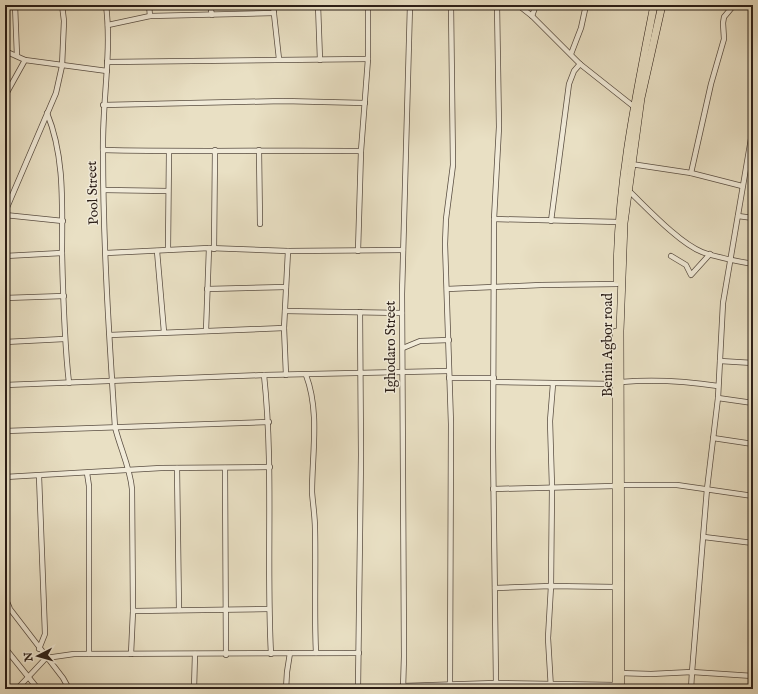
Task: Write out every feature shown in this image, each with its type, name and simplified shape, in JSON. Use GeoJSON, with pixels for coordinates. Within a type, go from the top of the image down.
{"type":"FeatureCollection","features":[{"type":"Feature","properties":{"kind":"highway","name":"Benin Agbor road"},"geometry":{"type":"LineString","coordinates":[[617,688],[617,284],[619,222],[633,106],[654,5]]}},
{"type":"Feature","properties":{"kind":"highway","name":"Benin Agbor road"},"geometry":{"type":"LineString","coordinates":[[618,383],[624,223],[641,98],[662,5]]}},
{"type":"Feature","properties":{"kind":"highway","name":"Benin Agbor road"},"geometry":{"type":"LineString","coordinates":[[618,486],[616,587],[618,673]]}},
{"type":"Feature","properties":{"kind":"street"},"geometry":{"type":"LineString","coordinates":[[15,5],[17,56]]}},
{"type":"Feature","properties":{"kind":"street"},"geometry":{"type":"LineString","coordinates":[[62,5],[64,21],[62,66],[56,93],[5,214],[63,221]]}},
{"type":"Feature","properties":{"kind":"street","name":"Pool Street"},"geometry":{"type":"LineString","coordinates":[[106,5],[108,25],[108,62],[103,105],[106,253],[115,427],[118,441],[130,471],[133,518],[134,611],[131,654]]}},
{"type":"Feature","properties":{"kind":"street"},"geometry":{"type":"LineString","coordinates":[[149,5],[150,16]]}},
{"type":"Feature","properties":{"kind":"street"},"geometry":{"type":"LineString","coordinates":[[210,5],[212,15]]}},
{"type":"Feature","properties":{"kind":"street"},"geometry":{"type":"LineString","coordinates":[[273,5],[279,59]]}},
{"type":"Feature","properties":{"kind":"street"},"geometry":{"type":"LineString","coordinates":[[318,5],[320,60]]}},
{"type":"Feature","properties":{"kind":"street"},"geometry":{"type":"LineString","coordinates":[[358,251],[362,151],[368,59],[368,5]]}},
{"type":"Feature","properties":{"kind":"street","name":"Ighodaro Street"},"geometry":{"type":"LineString","coordinates":[[403,687],[402,313],[410,5]]}},
{"type":"Feature","properties":{"kind":"street"},"geometry":{"type":"LineString","coordinates":[[450,684],[451,424],[448,371],[449,340],[445,244],[446,219],[453,165],[451,5]]}},
{"type":"Feature","properties":{"kind":"street"},"geometry":{"type":"LineString","coordinates":[[496,683],[493,489],[494,219],[499,127],[497,5]]}},
{"type":"Feature","properties":{"kind":"street"},"geometry":{"type":"LineString","coordinates":[[518,5],[532,16],[580,64],[633,106]]}},
{"type":"Feature","properties":{"kind":"street"},"geometry":{"type":"LineString","coordinates":[[532,16],[536,5]]}},
{"type":"Feature","properties":{"kind":"street"},"geometry":{"type":"LineString","coordinates":[[571,54],[581,28],[586,5]]}},
{"type":"Feature","properties":{"kind":"street"},"geometry":{"type":"LineString","coordinates":[[691,173],[711,84],[724,39],[724,17],[734,5]]}},
{"type":"Feature","properties":{"kind":"street"},"geometry":{"type":"LineString","coordinates":[[108,25],[150,16],[274,13]]}},
{"type":"Feature","properties":{"kind":"street"},"geometry":{"type":"LineString","coordinates":[[5,51],[25,60],[107,71]]}},
{"type":"Feature","properties":{"kind":"street"},"geometry":{"type":"LineString","coordinates":[[108,62],[368,59]]}},
{"type":"Feature","properties":{"kind":"street"},"geometry":{"type":"LineString","coordinates":[[5,96],[25,60]]}},
{"type":"Feature","properties":{"kind":"street"},"geometry":{"type":"LineString","coordinates":[[551,221],[569,84],[574,71],[580,64]]}},
{"type":"Feature","properties":{"kind":"street"},"geometry":{"type":"LineString","coordinates":[[103,105],[168,105],[283,101],[365,103]]}},
{"type":"Feature","properties":{"kind":"street"},"geometry":{"type":"LineString","coordinates":[[47,113],[57,145],[60,163],[63,221],[62,253],[64,339],[69,383]]}},
{"type":"Feature","properties":{"kind":"street"},"geometry":{"type":"LineString","coordinates":[[691,689],[707,489],[718,398],[723,303],[753,127]]}},
{"type":"Feature","properties":{"kind":"street"},"geometry":{"type":"LineString","coordinates":[[103,150],[169,152],[215,150],[362,151]]}},
{"type":"Feature","properties":{"kind":"street"},"geometry":{"type":"LineString","coordinates":[[206,331],[212,248],[215,150]]}},
{"type":"Feature","properties":{"kind":"street"},"geometry":{"type":"LineString","coordinates":[[259,150],[260,224]]}},
{"type":"Feature","properties":{"kind":"street"},"geometry":{"type":"LineString","coordinates":[[168,249],[169,152]]}},
{"type":"Feature","properties":{"kind":"street"},"geometry":{"type":"LineString","coordinates":[[631,164],[691,173],[742,186]]}},
{"type":"Feature","properties":{"kind":"street"},"geometry":{"type":"LineString","coordinates":[[104,190],[168,191]]}},
{"type":"Feature","properties":{"kind":"street"},"geometry":{"type":"LineString","coordinates":[[628,190],[679,237],[700,251],[730,260],[753,264]]}},
{"type":"Feature","properties":{"kind":"street"},"geometry":{"type":"LineString","coordinates":[[738,216],[753,218]]}},
{"type":"Feature","properties":{"kind":"street"},"geometry":{"type":"LineString","coordinates":[[494,219],[619,222]]}},
{"type":"Feature","properties":{"kind":"street"},"geometry":{"type":"LineString","coordinates":[[106,253],[212,248],[288,251],[403,250]]}},
{"type":"Feature","properties":{"kind":"street"},"geometry":{"type":"LineString","coordinates":[[157,251],[164,332]]}},
{"type":"Feature","properties":{"kind":"street"},"geometry":{"type":"LineString","coordinates":[[286,375],[284,328],[288,251]]}},
{"type":"Feature","properties":{"kind":"street"},"geometry":{"type":"LineString","coordinates":[[5,256],[62,253]]}},
{"type":"Feature","properties":{"kind":"street"},"geometry":{"type":"LineString","coordinates":[[671,256],[686,265],[692,275],[710,254]]}},
{"type":"Feature","properties":{"kind":"street"},"geometry":{"type":"LineString","coordinates":[[447,289],[541,285],[617,284]]}},
{"type":"Feature","properties":{"kind":"street"},"geometry":{"type":"LineString","coordinates":[[208,289],[286,287]]}},
{"type":"Feature","properties":{"kind":"street"},"geometry":{"type":"LineString","coordinates":[[5,298],[64,296]]}},
{"type":"Feature","properties":{"kind":"street"},"geometry":{"type":"LineString","coordinates":[[285,311],[402,313]]}},
{"type":"Feature","properties":{"kind":"street"},"geometry":{"type":"LineString","coordinates":[[358,689],[361,455],[360,312]]}},
{"type":"Feature","properties":{"kind":"street"},"geometry":{"type":"LineString","coordinates":[[110,335],[284,328]]}},
{"type":"Feature","properties":{"kind":"street"},"geometry":{"type":"LineString","coordinates":[[5,342],[64,339]]}},
{"type":"Feature","properties":{"kind":"street"},"geometry":{"type":"LineString","coordinates":[[403,348],[420,341],[449,340]]}},
{"type":"Feature","properties":{"kind":"street"},"geometry":{"type":"LineString","coordinates":[[720,361],[753,363]]}},
{"type":"Feature","properties":{"kind":"street"},"geometry":{"type":"LineString","coordinates":[[5,385],[264,375],[448,371]]}},
{"type":"Feature","properties":{"kind":"street"},"geometry":{"type":"LineString","coordinates":[[264,375],[269,422],[269,609],[271,654]]}},
{"type":"Feature","properties":{"kind":"street"},"geometry":{"type":"LineString","coordinates":[[306,375],[312,399],[315,436],[312,492],[315,528],[314,621],[316,653]]}},
{"type":"Feature","properties":{"kind":"street"},"geometry":{"type":"LineString","coordinates":[[449,378],[553,384],[618,383],[640,380],[686,381],[718,386]]}},
{"type":"Feature","properties":{"kind":"street"},"geometry":{"type":"LineString","coordinates":[[551,687],[548,638],[551,586],[552,487],[550,421],[553,384]]}},
{"type":"Feature","properties":{"kind":"street"},"geometry":{"type":"LineString","coordinates":[[718,398],[753,403]]}},
{"type":"Feature","properties":{"kind":"street"},"geometry":{"type":"LineString","coordinates":[[5,431],[269,422]]}},
{"type":"Feature","properties":{"kind":"street"},"geometry":{"type":"LineString","coordinates":[[713,438],[753,444]]}},
{"type":"Feature","properties":{"kind":"street"},"geometry":{"type":"LineString","coordinates":[[5,477],[177,468],[270,467]]}},
{"type":"Feature","properties":{"kind":"street"},"geometry":{"type":"LineString","coordinates":[[177,468],[179,610]]}},
{"type":"Feature","properties":{"kind":"street"},"geometry":{"type":"LineString","coordinates":[[225,468],[226,655]]}},
{"type":"Feature","properties":{"kind":"street"},"geometry":{"type":"LineString","coordinates":[[87,473],[89,486],[89,654]]}},
{"type":"Feature","properties":{"kind":"street"},"geometry":{"type":"LineString","coordinates":[[39,476],[45,634],[39,650]]}},
{"type":"Feature","properties":{"kind":"street"},"geometry":{"type":"LineString","coordinates":[[493,489],[677,485],[753,496]]}},
{"type":"Feature","properties":{"kind":"street"},"geometry":{"type":"LineString","coordinates":[[704,537],[753,543]]}},
{"type":"Feature","properties":{"kind":"street"},"geometry":{"type":"LineString","coordinates":[[495,588],[551,586],[616,587]]}},
{"type":"Feature","properties":{"kind":"street"},"geometry":{"type":"LineString","coordinates":[[5,597],[10,609],[39,650],[63,678],[69,689]]}},
{"type":"Feature","properties":{"kind":"street"},"geometry":{"type":"LineString","coordinates":[[134,611],[269,609]]}},
{"type":"Feature","properties":{"kind":"street"},"geometry":{"type":"LineString","coordinates":[[5,648],[30,677],[38,689]]}},
{"type":"Feature","properties":{"kind":"street"},"geometry":{"type":"LineString","coordinates":[[17,689],[30,677],[46,658],[56,656],[89,654],[226,655],[359,653]]}},
{"type":"Feature","properties":{"kind":"street"},"geometry":{"type":"LineString","coordinates":[[194,689],[195,654]]}},
{"type":"Feature","properties":{"kind":"street"},"geometry":{"type":"LineString","coordinates":[[286,689],[290,654]]}},
{"type":"Feature","properties":{"kind":"street"},"geometry":{"type":"LineString","coordinates":[[618,673],[651,674],[692,672],[753,676]]}},
{"type":"Feature","properties":{"kind":"street"},"geometry":{"type":"LineString","coordinates":[[403,687],[450,684],[467,687],[508,683],[551,687],[617,688]]}},
{"type":"Feature","properties":{"kind":"street"},"geometry":{"type":"LineString","coordinates":[[508,683],[508,689]]}}]}
